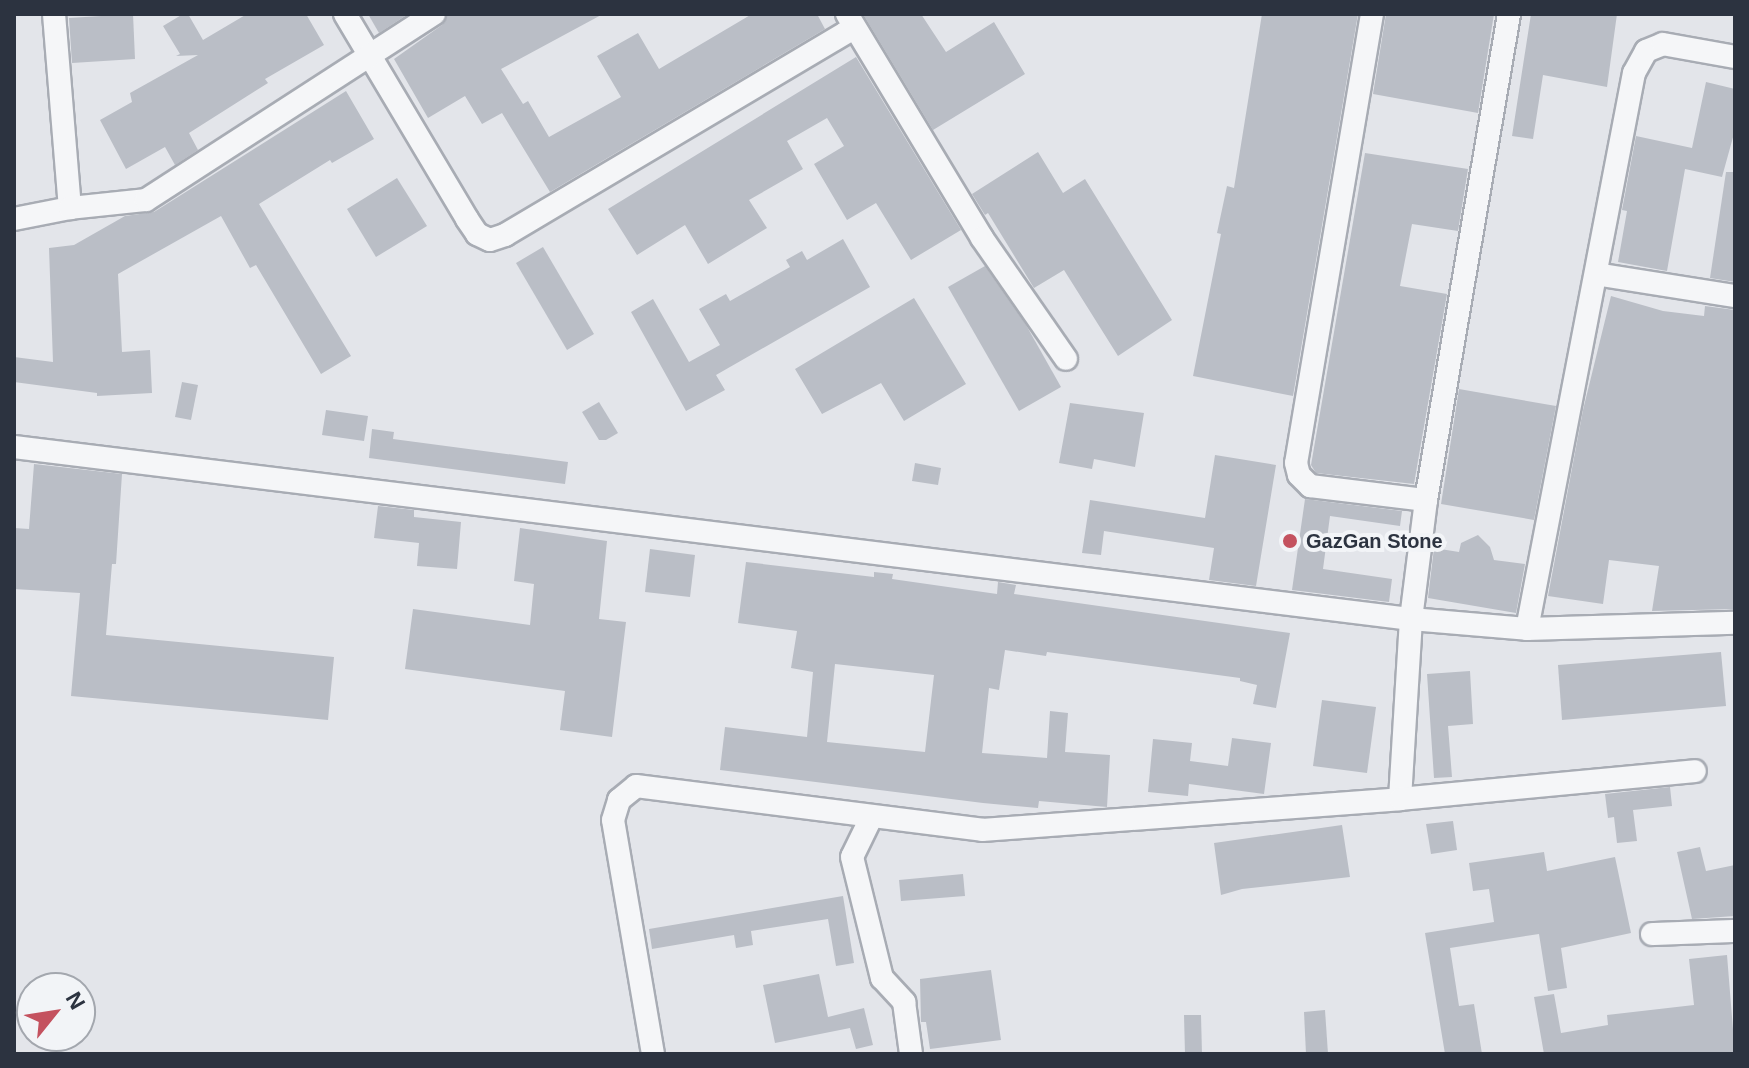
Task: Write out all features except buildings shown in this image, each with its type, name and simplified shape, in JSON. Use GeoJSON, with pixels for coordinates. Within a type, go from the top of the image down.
{"type":"FeatureCollection","features":[{"type":"Feature","properties":{"kind":"street"},"geometry":{"type":"LineString","coordinates":[[54,14],[70,208]]}},
{"type":"Feature","properties":{"kind":"street"},"geometry":{"type":"LineString","coordinates":[[345,14],[467,219],[477,234],[490,240],[505,235],[850,21],[982,238],[1066,359]]}},
{"type":"Feature","properties":{"kind":"street"},"geometry":{"type":"LineString","coordinates":[[14,219],[70,208],[146,200],[434,14]]}},
{"type":"Feature","properties":{"kind":"street"},"geometry":{"type":"LineString","coordinates":[[1372,14],[1296,463],[1299,475],[1310,486],[1426,500]]}},
{"type":"Feature","properties":{"kind":"street"},"geometry":{"type":"LineString","coordinates":[[1400,799],[1411,619],[1426,500],[1509,14]]}},
{"type":"Feature","properties":{"kind":"street"},"geometry":{"type":"LineString","coordinates":[[1527,629],[1634,73],[1646,51],[1663,44],[1735,57]]}},
{"type":"Feature","properties":{"kind":"street"},"geometry":{"type":"LineString","coordinates":[[1596,274],[1735,296]]}},
{"type":"Feature","properties":{"kind":"street"},"geometry":{"type":"LineString","coordinates":[[14,447],[1411,619],[1527,629],[1735,623]]}},
{"type":"Feature","properties":{"kind":"street"},"geometry":{"type":"LineString","coordinates":[[653,1054],[613,820],[619,800],[636,786],[982,830],[1400,799],[1695,771]]}},
{"type":"Feature","properties":{"kind":"street"},"geometry":{"type":"LineString","coordinates":[[871,818],[852,857],[882,978],[904,1002],[911,1054]]}},
{"type":"Feature","properties":{"kind":"street"},"geometry":{"type":"LineString","coordinates":[[1652,934],[1735,931]]}},
{"type":"Feature","properties":{"kind":"place","name":"GazGan Stone"},"geometry":{"type":"Point","coordinates":[1290,541]}}]}
